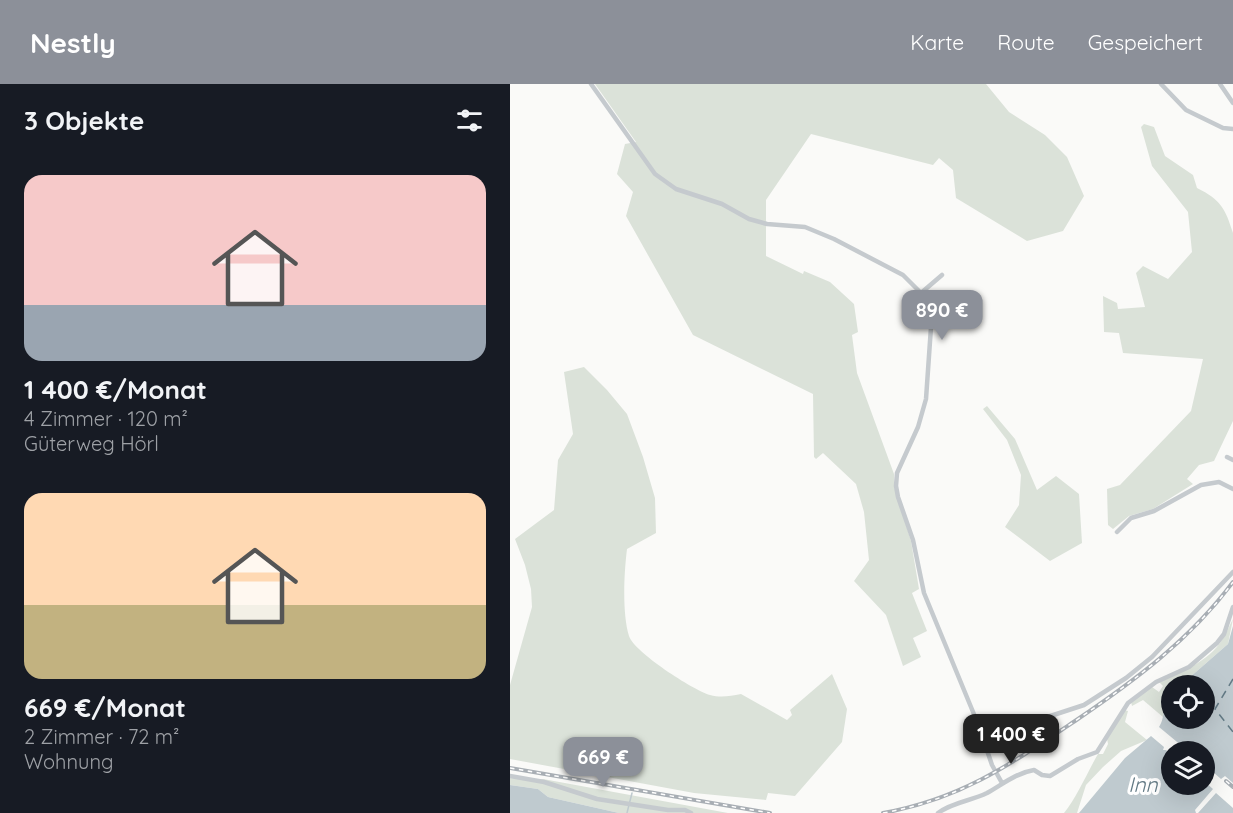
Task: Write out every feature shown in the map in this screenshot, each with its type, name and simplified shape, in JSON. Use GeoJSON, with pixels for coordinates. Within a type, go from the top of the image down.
{"type":"FeatureCollection","features":[{"type":"Feature","properties":{"kind":"street"},"geometry":{"type":"LineString","coordinates":[[591,84],[656,174],[665,183],[676,189],[722,204],[758,222],[793,225],[817,231],[903,275],[921,293],[928,310],[931,327],[926,399],[918,427],[897,473],[896,486],[913,540],[924,593],[992,765],[1002,783]]}},
{"type":"Feature","properties":{"kind":"street"},"geometry":{"type":"LineString","coordinates":[[1161,84],[1186,110],[1223,128],[1233,129]]}},
{"type":"Feature","properties":{"kind":"street"},"geometry":{"type":"LineString","coordinates":[[1220,84],[1233,103]]}},
{"type":"Feature","properties":{"kind":"street"},"geometry":{"type":"LineString","coordinates":[[921,293],[942,275]]}},
{"type":"Feature","properties":{"kind":"street"},"geometry":{"type":"LineString","coordinates":[[1227,457],[1233,460]]}},
{"type":"Feature","properties":{"kind":"street"},"geometry":{"type":"LineString","coordinates":[[1117,532],[1131,518],[1154,511],[1201,485],[1219,483],[1233,489]]}},
{"type":"Feature","properties":{"kind":"street"},"geometry":{"type":"LineString","coordinates":[[986,746],[1032,722],[1084,705],[1126,678],[1143,666],[1167,643],[1233,572]]}},
{"type":"Feature","properties":{"kind":"street"},"geometry":{"type":"LineString","coordinates":[[938,813],[953,804],[986,794],[1016,775],[1031,770],[1050,776],[1078,759],[1097,753],[1128,703],[1156,682],[1189,668],[1218,643],[1224,634],[1233,607]]}},
{"type":"Feature","properties":{"kind":"street"},"geometry":{"type":"LineString","coordinates":[[510,776],[544,782],[607,801],[668,810],[685,810],[691,813]]}},
{"type":"Feature","properties":{"kind":"shaded area"},"geometry":{"type":"Polygon","coordinates":[[[595,84],[986,84],[1009,112],[1045,135],[1067,157],[1084,196],[1063,231],[1027,241],[956,198],[953,170],[939,158],[933,165],[811,134],[766,200],[766,256],[803,274],[804,271],[830,282],[854,304],[858,332],[852,335],[857,373],[894,474],[894,486],[911,541],[919,589],[912,593],[927,631],[913,638],[921,657],[903,666],[886,615],[854,581],[869,560],[864,512],[856,484],[823,453],[816,459],[814,457],[813,394],[693,335],[626,216],[633,192],[617,174],[625,144],[636,142],[595,84]]]}},
{"type":"Feature","properties":{"kind":"shaded area"},"geometry":{"type":"Polygon","coordinates":[[[1144,124],[1154,127],[1165,156],[1193,175],[1197,188],[1217,201],[1233,233],[1233,421],[1214,461],[1199,465],[1187,479],[1193,484],[1153,509],[1129,516],[1113,529],[1108,525],[1107,489],[1120,485],[1191,411],[1203,359],[1123,353],[1119,333],[1104,332],[1103,296],[1117,303],[1118,309],[1145,307],[1136,273],[1143,266],[1168,279],[1192,252],[1188,212],[1152,166],[1141,127],[1144,124]]]}},
{"type":"Feature","properties":{"kind":"shaded area"},"geometry":{"type":"Polygon","coordinates":[[[584,367],[627,414],[655,498],[656,533],[627,549],[624,605],[629,636],[633,643],[665,670],[702,692],[718,696],[741,694],[787,720],[792,715],[790,710],[832,674],[847,709],[842,742],[795,796],[768,793],[766,800],[694,793],[510,759],[510,685],[532,607],[531,589],[525,565],[515,539],[554,510],[558,460],[573,434],[564,372],[584,367]]]}},
{"type":"Feature","properties":{"kind":"shaded area"},"geometry":{"type":"Polygon","coordinates":[[[987,406],[1015,439],[1037,490],[1056,476],[1079,494],[1082,543],[1050,561],[1005,527],[1019,505],[1021,475],[1007,440],[983,409],[987,406]]]}},
{"type":"Feature","properties":{"kind":"shaded area"},"geometry":{"type":"Polygon","coordinates":[[[1233,619],[1228,644],[1192,675],[1174,675],[1194,666],[1222,640],[1233,619]]]}},
{"type":"Feature","properties":{"kind":"shaded area"},"geometry":{"type":"Polygon","coordinates":[[[1152,687],[1159,692],[1161,689],[1161,715],[1143,700],[1132,706],[1131,702],[1152,687]]]}},
{"type":"Feature","properties":{"kind":"shaded area"},"geometry":{"type":"Polygon","coordinates":[[[1124,710],[1128,711],[1125,722],[1147,740],[1121,751],[1086,785],[1077,813],[1064,813],[1098,754],[1103,754],[1108,744],[1107,739],[1124,710]]]}},
{"type":"Feature","properties":{"kind":"shaded area"},"geometry":{"type":"Polygon","coordinates":[[[510,778],[543,779],[728,813],[619,813],[548,797],[538,789],[510,785],[510,778]]]}},
{"type":"Feature","properties":{"kind":"water"},"geometry":{"type":"Polygon","coordinates":[[[1233,626],[1233,783],[1225,776],[1221,779],[1215,774],[1215,741],[1176,741],[1161,729],[1215,729],[1215,675],[1192,675],[1228,644],[1233,626]]]}},
{"type":"Feature","properties":{"kind":"water","name":"Inn"},"geometry":{"type":"Polygon","coordinates":[[[1151,736],[1161,744],[1161,795],[1208,795],[1195,810],[1196,813],[1079,813],[1125,758],[1151,736]]]}},
{"type":"Feature","properties":{"kind":"water"},"geometry":{"type":"Polygon","coordinates":[[[510,785],[538,789],[548,797],[619,813],[510,813],[510,785]]]}},
{"type":"Feature","properties":{"kind":"water","name":"Inn"},"geometry":{"type":"Polygon","coordinates":[[[1215,794],[1233,808],[1233,813],[1198,813],[1215,794]]]}},
{"type":"Feature","properties":{"kind":"waterway"},"geometry":{"type":"LineString","coordinates":[[627,813],[632,793]]}},
{"type":"Feature","properties":{"kind":"ferry route"},"geometry":{"type":"LineString","coordinates":[[1233,679],[1215,709],[1233,732]]}},
{"type":"Feature","properties":{"kind":"railway"},"geometry":{"type":"LineString","coordinates":[[883,813],[911,807],[961,789],[1007,765],[1052,737],[1119,691],[1180,641],[1233,582]]}},
{"type":"Feature","properties":{"kind":"railway"},"geometry":{"type":"LineString","coordinates":[[510,768],[770,813]]}},
{"type":"Feature","properties":{"kind":"railway"},"geometry":{"type":"LineString","coordinates":[[1226,781],[1233,787]]}}]}
